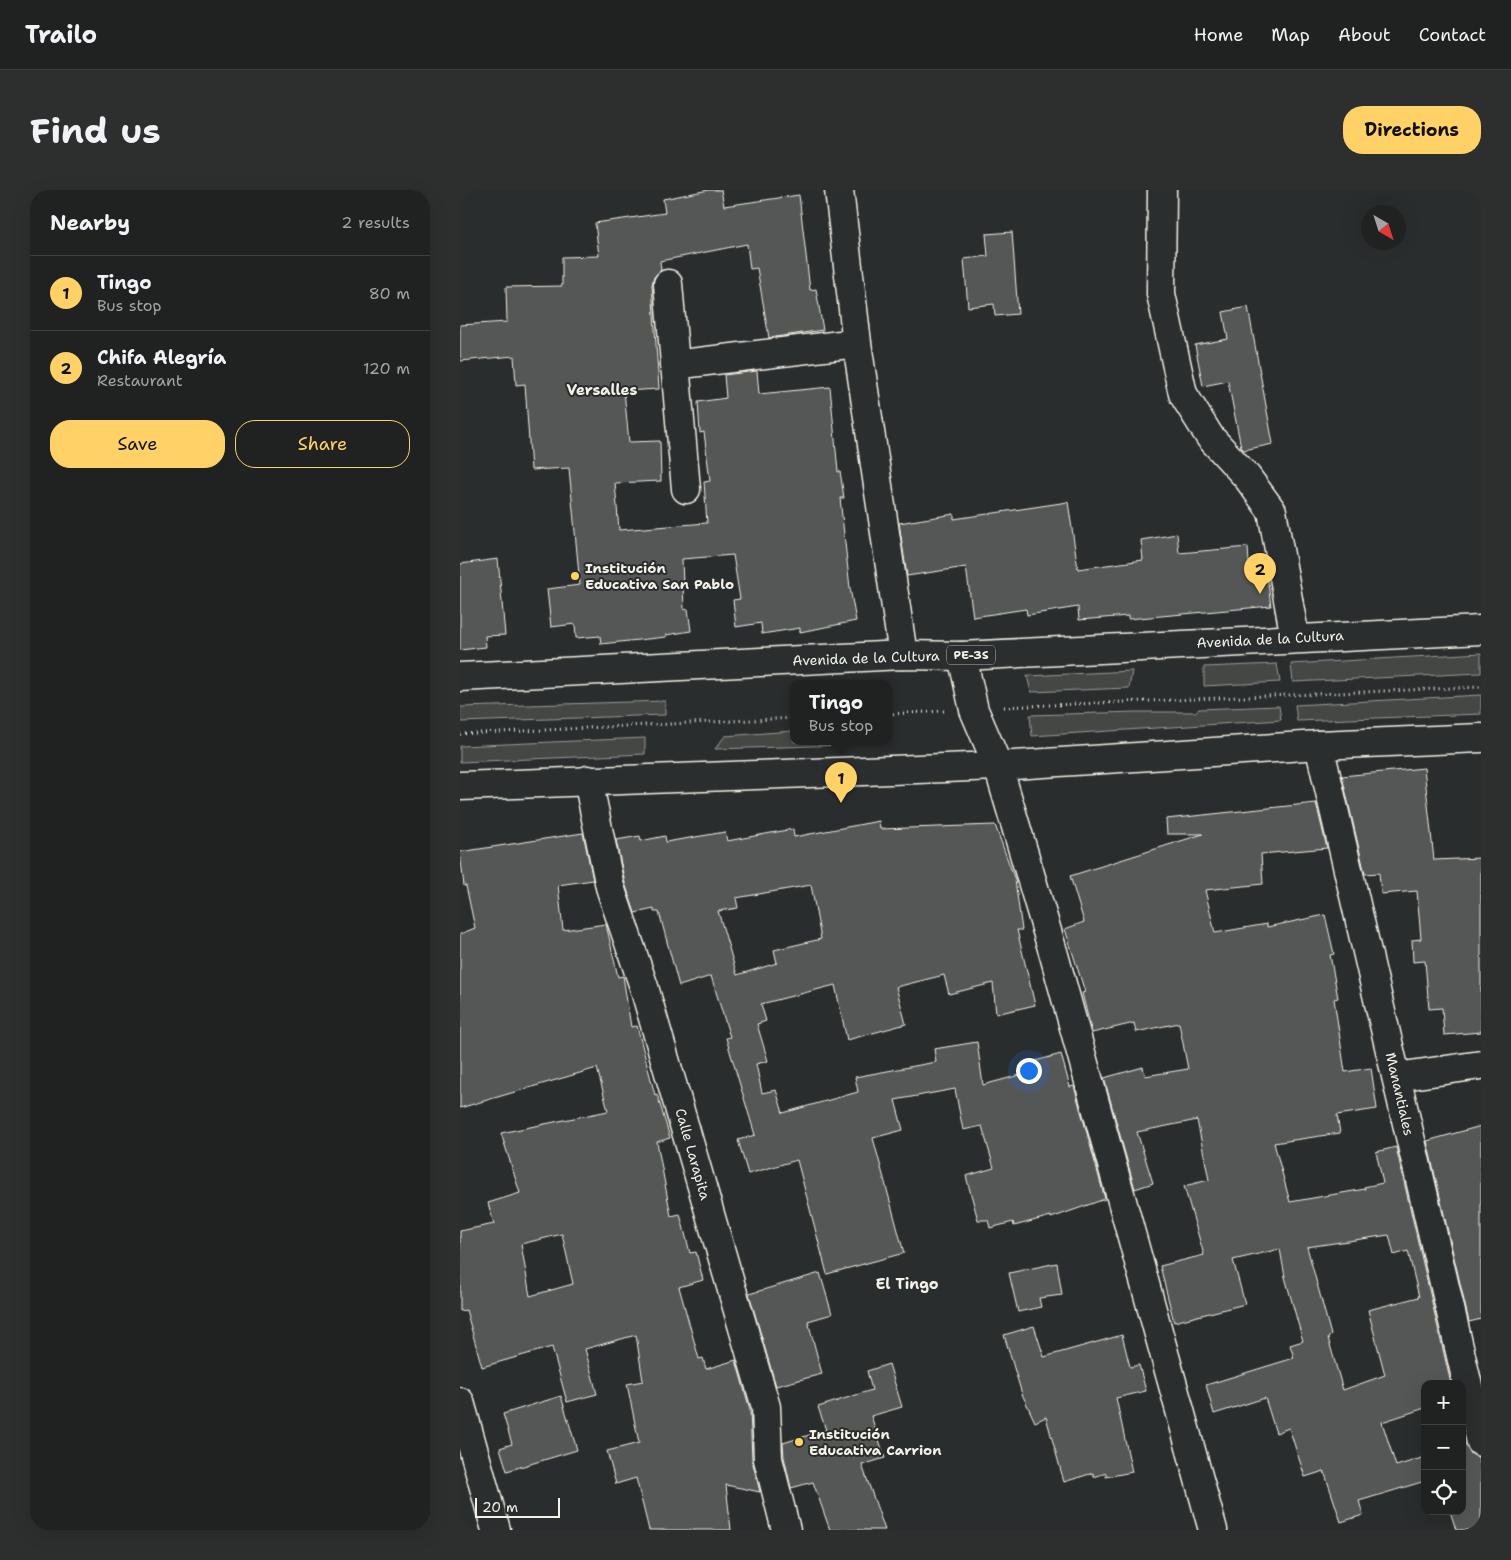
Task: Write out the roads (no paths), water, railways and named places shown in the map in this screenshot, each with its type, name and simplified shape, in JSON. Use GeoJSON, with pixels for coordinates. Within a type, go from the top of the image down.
{"type":"FeatureCollection","features":[{"type":"Feature","properties":{"kind":"main road"},"geometry":{"type":"LineString","coordinates":[[839,190],[857,343],[903,655]]}},
{"type":"Feature","properties":{"kind":"main road"},"geometry":{"type":"LineString","coordinates":[[1162,190],[1161,294],[1183,394],[1210,437],[1248,477],[1272,511],[1296,638]]}},
{"type":"Feature","properties":{"kind":"main road"},"geometry":{"type":"LineString","coordinates":[[668,284],[686,489]]}},
{"type":"Feature","properties":{"kind":"main road"},"geometry":{"type":"LineString","coordinates":[[674,365],[857,343]]}},
{"type":"Feature","properties":{"kind":"main road","name":"Avenida de la Cultura"},"geometry":{"type":"LineString","coordinates":[[460,677],[903,655],[962,656],[1481,630]]}},
{"type":"Feature","properties":{"kind":"main road"},"geometry":{"type":"LineString","coordinates":[[962,656],[974,710],[998,766],[1056,965],[1213,1530]]}},
{"type":"Feature","properties":{"kind":"main road"},"geometry":{"type":"LineString","coordinates":[[460,786],[998,766],[1319,745],[1481,738]]}},
{"type":"Feature","properties":{"kind":"main road","name":"Manantiales"},"geometry":{"type":"LineString","coordinates":[[1319,745],[1481,1442]]}},
{"type":"Feature","properties":{"kind":"main road","name":"Calle Larapita"},"geometry":{"type":"LineString","coordinates":[[588,780],[610,887],[644,987],[766,1407],[768,1459],[786,1530]]}},
{"type":"Feature","properties":{"kind":"main road"},"geometry":{"type":"LineString","coordinates":[[1396,1077],[1481,1065]]}},
{"type":"Feature","properties":{"kind":"main road"},"geometry":{"type":"LineString","coordinates":[[460,1402],[496,1530]]}},
{"type":"Feature","properties":{"kind":"place","name":"Institución Educativa San Pablo"},"geometry":{"type":"Point","coordinates":[575,576]}},
{"type":"Feature","properties":{"kind":"place","name":"Chifa Alegría"},"geometry":{"type":"Point","coordinates":[1260,594]}},
{"type":"Feature","properties":{"kind":"place","name":"Tingo"},"geometry":{"type":"Point","coordinates":[841,803]}},
{"type":"Feature","properties":{"kind":"place","name":"Institución Educativa Carrion"},"geometry":{"type":"Point","coordinates":[799,1442]}},
{"type":"Feature","properties":{"kind":"district","name":"Versalles"},"geometry":{"type":"Point","coordinates":[602,390]}},
{"type":"Feature","properties":{"kind":"district","name":"El Tingo"},"geometry":{"type":"Point","coordinates":[907,1284]}}]}
